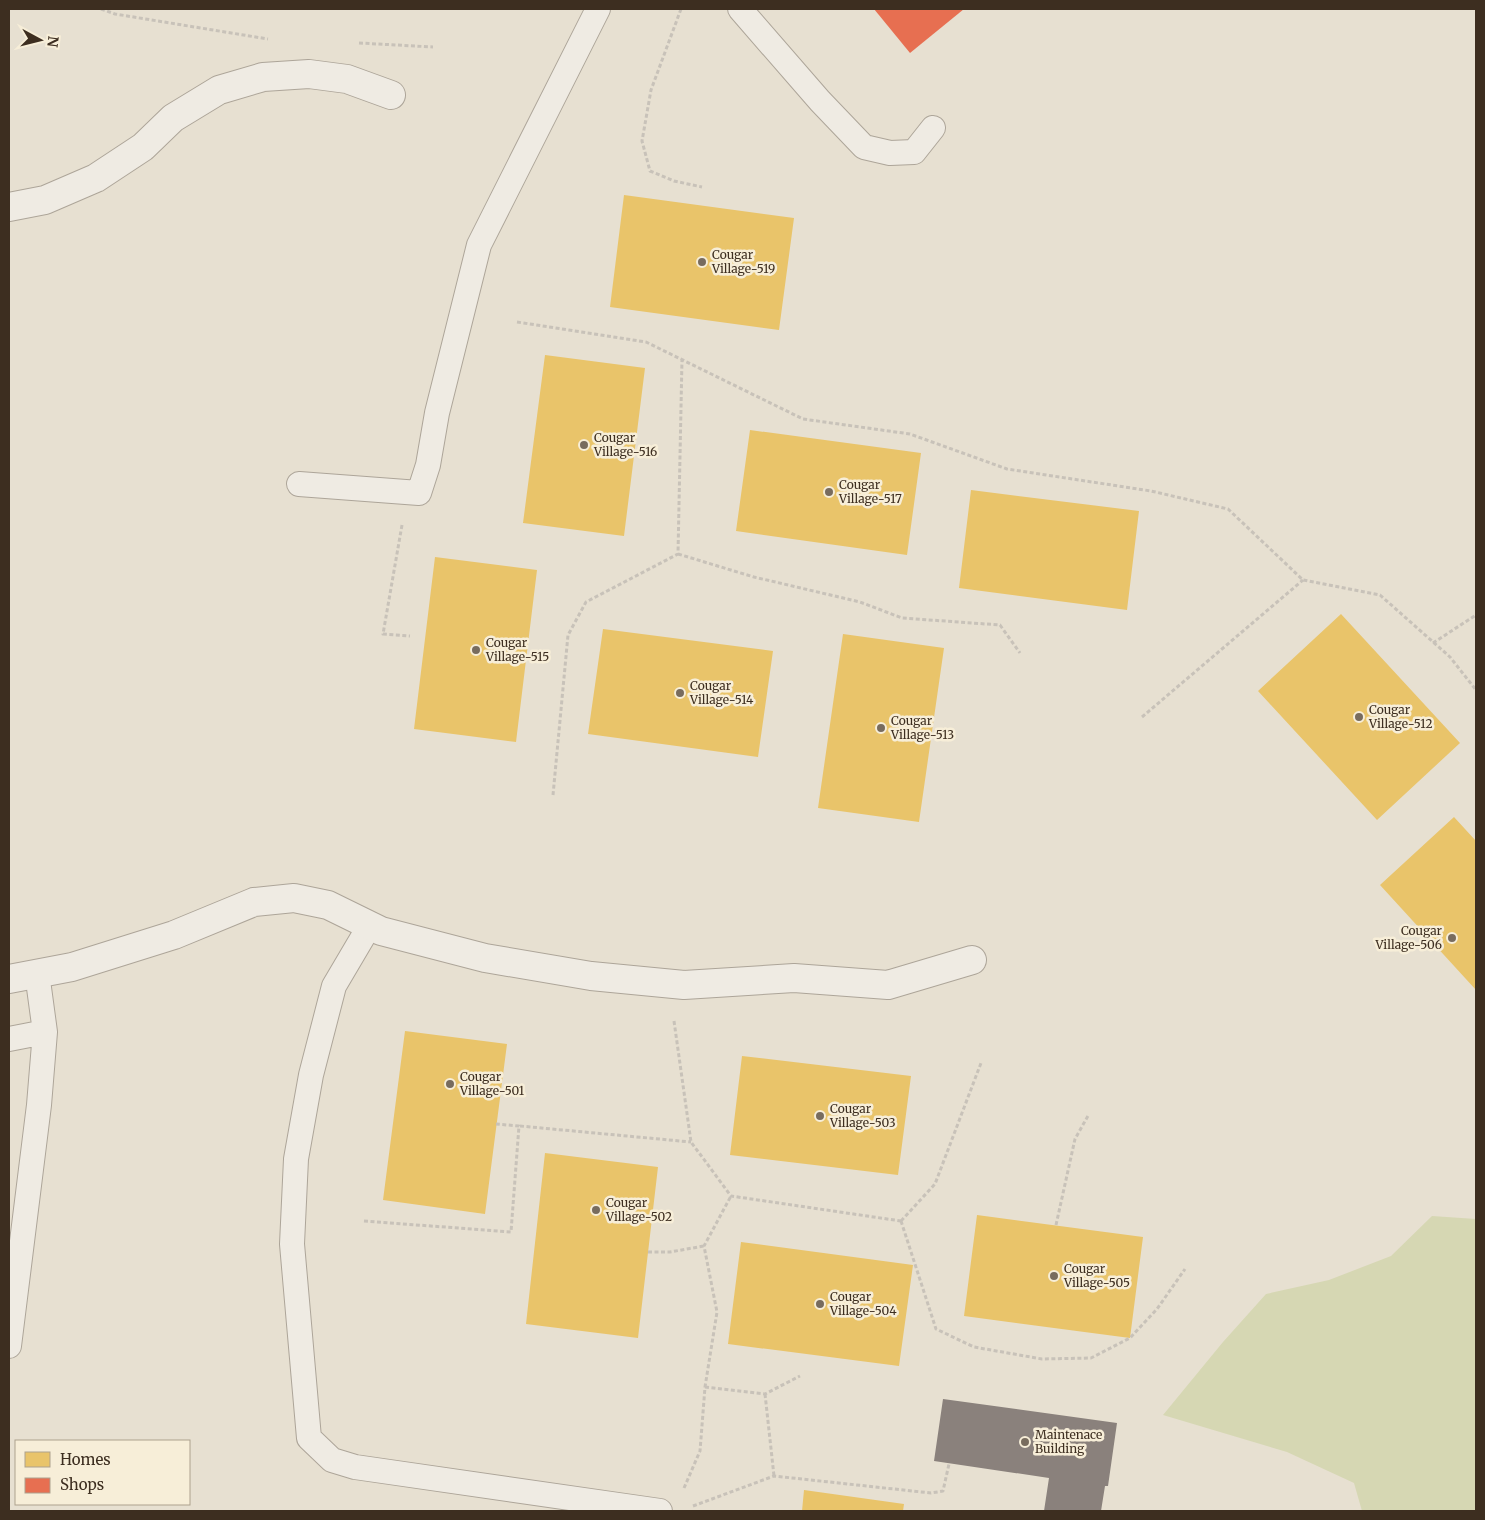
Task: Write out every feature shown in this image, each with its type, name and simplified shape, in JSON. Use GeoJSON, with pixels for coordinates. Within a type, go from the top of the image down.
{"type":"FeatureCollection","features":[{"type":"Feature","properties":{"kind":"street"},"geometry":{"type":"LineString","coordinates":[[9,207],[45,200],[96,178],[142,147],[173,118],[219,90],[263,77],[310,74],[347,79],[391,95]]}},
{"type":"Feature","properties":{"kind":"street"},"geometry":{"type":"LineString","coordinates":[[9,979],[72,967],[174,935],[254,902],[294,898],[328,904],[381,931],[485,958],[591,976],[669,984],[684,985],[794,978],[888,985],[972,960]]}},
{"type":"Feature","properties":{"kind":"lane"},"geometry":{"type":"LineString","coordinates":[[299,484],[419,494],[428,465],[437,413],[479,245],[598,9]]}},
{"type":"Feature","properties":{"kind":"lane"},"geometry":{"type":"LineString","coordinates":[[740,9],[820,101],[864,147],[890,153],[914,152],[933,128]]}},
{"type":"Feature","properties":{"kind":"lane"},"geometry":{"type":"LineString","coordinates":[[370,925],[334,986],[311,1075],[296,1159],[292,1244],[309,1438],[332,1460],[355,1467],[660,1511]]}},
{"type":"Feature","properties":{"kind":"lane"},"geometry":{"type":"LineString","coordinates":[[9,1346],[40,1106],[45,1032],[38,973]]}},
{"type":"Feature","properties":{"kind":"lane"},"geometry":{"type":"LineString","coordinates":[[9,1039],[45,1032]]}},
{"type":"Feature","properties":{"kind":"path"},"geometry":{"type":"LineString","coordinates":[[102,9],[115,14],[271,39]]}},
{"type":"Feature","properties":{"kind":"path"},"geometry":{"type":"LineString","coordinates":[[681,9],[651,90],[642,141],[650,171],[674,181],[702,187]]}},
{"type":"Feature","properties":{"kind":"path"},"geometry":{"type":"LineString","coordinates":[[357,43],[433,47]]}},
{"type":"Feature","properties":{"kind":"path"},"geometry":{"type":"LineString","coordinates":[[517,322],[646,342],[803,419],[910,434],[1007,469],[1151,492],[1228,509],[1303,580],[1380,595],[1450,657],[1476,690]]}},
{"type":"Feature","properties":{"kind":"path"},"geometry":{"type":"LineString","coordinates":[[678,554],[682,360]]}},
{"type":"Feature","properties":{"kind":"path"},"geometry":{"type":"LineString","coordinates":[[403,517],[383,634],[410,636]]}},
{"type":"Feature","properties":{"kind":"path"},"geometry":{"type":"LineString","coordinates":[[553,795],[568,636],[586,602],[678,554],[754,577],[860,602],[902,618],[1000,625],[1020,653]]}},
{"type":"Feature","properties":{"kind":"path"},"geometry":{"type":"LineString","coordinates":[[1142,717],[1303,580]]}},
{"type":"Feature","properties":{"kind":"path"},"geometry":{"type":"LineString","coordinates":[[1434,643],[1476,615]]}},
{"type":"Feature","properties":{"kind":"path"},"geometry":{"type":"LineString","coordinates":[[669,984],[691,1142],[731,1196],[901,1221]]}},
{"type":"Feature","properties":{"kind":"path"},"geometry":{"type":"LineString","coordinates":[[901,1221],[935,1184],[981,1063]]}},
{"type":"Feature","properties":{"kind":"path"},"geometry":{"type":"LineString","coordinates":[[1056,1225],[1076,1139],[1089,1114]]}},
{"type":"Feature","properties":{"kind":"path"},"geometry":{"type":"LineString","coordinates":[[496,1124],[691,1142]]}},
{"type":"Feature","properties":{"kind":"path"},"geometry":{"type":"LineString","coordinates":[[364,1221],[511,1232],[519,1126]]}},
{"type":"Feature","properties":{"kind":"path"},"geometry":{"type":"LineString","coordinates":[[681,1494],[700,1451],[705,1387],[717,1312],[704,1246],[731,1196]]}},
{"type":"Feature","properties":{"kind":"path"},"geometry":{"type":"LineString","coordinates":[[901,1221],[936,1329],[974,1347],[1042,1359],[1091,1358],[1130,1338],[1157,1309],[1185,1269]]}},
{"type":"Feature","properties":{"kind":"path"},"geometry":{"type":"LineString","coordinates":[[648,1252],[670,1252],[704,1246]]}},
{"type":"Feature","properties":{"kind":"path"},"geometry":{"type":"LineString","coordinates":[[705,1387],[764,1394],[800,1376]]}},
{"type":"Feature","properties":{"kind":"path"},"geometry":{"type":"LineString","coordinates":[[764,1394],[774,1476]]}},
{"type":"Feature","properties":{"kind":"path"},"geometry":{"type":"LineString","coordinates":[[687,1508],[774,1476],[931,1493],[944,1491],[949,1464]]}},
{"type":"Feature","properties":{"kind":"green space"},"geometry":{"type":"Polygon","coordinates":[[[1432,1216],[1476,1219],[1476,1511],[1362,1511],[1354,1483],[1287,1452],[1163,1415],[1223,1342],[1266,1294],[1329,1280],[1391,1256],[1432,1216]]]}},
{"type":"Feature","properties":{"kind":"building: Homes","name":"Cougar Village-519"},"geometry":{"type":"Polygon","coordinates":[[[624,195],[794,218],[779,330],[610,307],[624,195]]]}},
{"type":"Feature","properties":{"kind":"building: Homes","name":"Cougar Village-516"},"geometry":{"type":"Polygon","coordinates":[[[545,355],[645,368],[624,536],[523,523],[545,355]]]}},
{"type":"Feature","properties":{"kind":"building: Homes","name":"Cougar Village-517"},"geometry":{"type":"Polygon","coordinates":[[[750,430],[921,453],[907,555],[736,531],[750,430]]]}},
{"type":"Feature","properties":{"kind":"building: Homes"},"geometry":{"type":"Polygon","coordinates":[[[971,490],[1139,511],[1127,610],[959,588],[971,490]]]}},
{"type":"Feature","properties":{"kind":"building: Homes","name":"Cougar Village-515"},"geometry":{"type":"Polygon","coordinates":[[[435,557],[537,570],[516,742],[414,729],[435,557]]]}},
{"type":"Feature","properties":{"kind":"building: Homes","name":"Cougar Village-512"},"geometry":{"type":"Polygon","coordinates":[[[1341,614],[1460,743],[1377,820],[1258,691],[1341,614]]]}},
{"type":"Feature","properties":{"kind":"building: Homes","name":"Cougar Village-514"},"geometry":{"type":"Polygon","coordinates":[[[603,629],[773,651],[758,757],[588,734],[603,629]]]}},
{"type":"Feature","properties":{"kind":"building: Homes","name":"Cougar Village-513"},"geometry":{"type":"Polygon","coordinates":[[[843,634],[944,648],[919,822],[818,808],[843,634]]]}},
{"type":"Feature","properties":{"kind":"building: Homes","name":"Cougar Village-506"},"geometry":{"type":"Polygon","coordinates":[[[1454,817],[1476,841],[1476,990],[1380,885],[1454,817]]]}},
{"type":"Feature","properties":{"kind":"building: Homes","name":"Cougar Village-501"},"geometry":{"type":"Polygon","coordinates":[[[405,1031],[507,1044],[485,1214],[383,1200],[405,1031]]]}},
{"type":"Feature","properties":{"kind":"building: Homes","name":"Cougar Village-503"},"geometry":{"type":"Polygon","coordinates":[[[742,1056],[911,1076],[898,1175],[730,1155],[742,1056]]]}},
{"type":"Feature","properties":{"kind":"building: Homes","name":"Cougar Village-502"},"geometry":{"type":"Polygon","coordinates":[[[545,1153],[658,1167],[638,1338],[526,1324],[545,1153]]]}},
{"type":"Feature","properties":{"kind":"building: Homes","name":"Cougar Village-505"},"geometry":{"type":"Polygon","coordinates":[[[977,1215],[1143,1237],[1130,1338],[964,1316],[977,1215]]]}},
{"type":"Feature","properties":{"kind":"building: Homes","name":"Cougar Village-504"},"geometry":{"type":"Polygon","coordinates":[[[741,1242],[913,1265],[899,1366],[728,1344],[741,1242]]]}},
{"type":"Feature","properties":{"kind":"building: Homes"},"geometry":{"type":"Polygon","coordinates":[[[804,1490],[904,1504],[903,1511],[802,1511],[804,1490]]]}},
{"type":"Feature","properties":{"kind":"building: Shops"},"geometry":{"type":"Polygon","coordinates":[[[874,9],[964,9],[910,53],[874,9]]]}},
{"type":"Feature","properties":{"kind":"building: Industry","name":"Maintenace Building"},"geometry":{"type":"Polygon","coordinates":[[[943,1399],[1117,1423],[1108,1486],[1105,1486],[1101,1511],[1044,1511],[1049,1478],[934,1461],[943,1399]]]}},
{"type":"Feature","properties":{"kind":"place","name":"Cougar Village-519"},"geometry":{"type":"Point","coordinates":[702,262]}},
{"type":"Feature","properties":{"kind":"place","name":"Cougar Village-516"},"geometry":{"type":"Point","coordinates":[584,445]}},
{"type":"Feature","properties":{"kind":"place","name":"Cougar Village-517"},"geometry":{"type":"Point","coordinates":[829,492]}},
{"type":"Feature","properties":{"kind":"place","name":"Cougar Village-515"},"geometry":{"type":"Point","coordinates":[476,650]}},
{"type":"Feature","properties":{"kind":"place","name":"Cougar Village-514"},"geometry":{"type":"Point","coordinates":[680,693]}},
{"type":"Feature","properties":{"kind":"place","name":"Cougar Village-512"},"geometry":{"type":"Point","coordinates":[1359,717]}},
{"type":"Feature","properties":{"kind":"place","name":"Cougar Village-513"},"geometry":{"type":"Point","coordinates":[881,728]}},
{"type":"Feature","properties":{"kind":"place","name":"Cougar Village-506"},"geometry":{"type":"Point","coordinates":[1452,938]}},
{"type":"Feature","properties":{"kind":"place","name":"Cougar Village-501"},"geometry":{"type":"Point","coordinates":[450,1084]}},
{"type":"Feature","properties":{"kind":"place","name":"Cougar Village-503"},"geometry":{"type":"Point","coordinates":[820,1116]}},
{"type":"Feature","properties":{"kind":"place","name":"Cougar Village-502"},"geometry":{"type":"Point","coordinates":[596,1210]}},
{"type":"Feature","properties":{"kind":"place","name":"Cougar Village-505"},"geometry":{"type":"Point","coordinates":[1054,1276]}},
{"type":"Feature","properties":{"kind":"place","name":"Cougar Village-504"},"geometry":{"type":"Point","coordinates":[820,1304]}},
{"type":"Feature","properties":{"kind":"place","name":"Maintenace Building"},"geometry":{"type":"Point","coordinates":[1025,1442]}}]}
